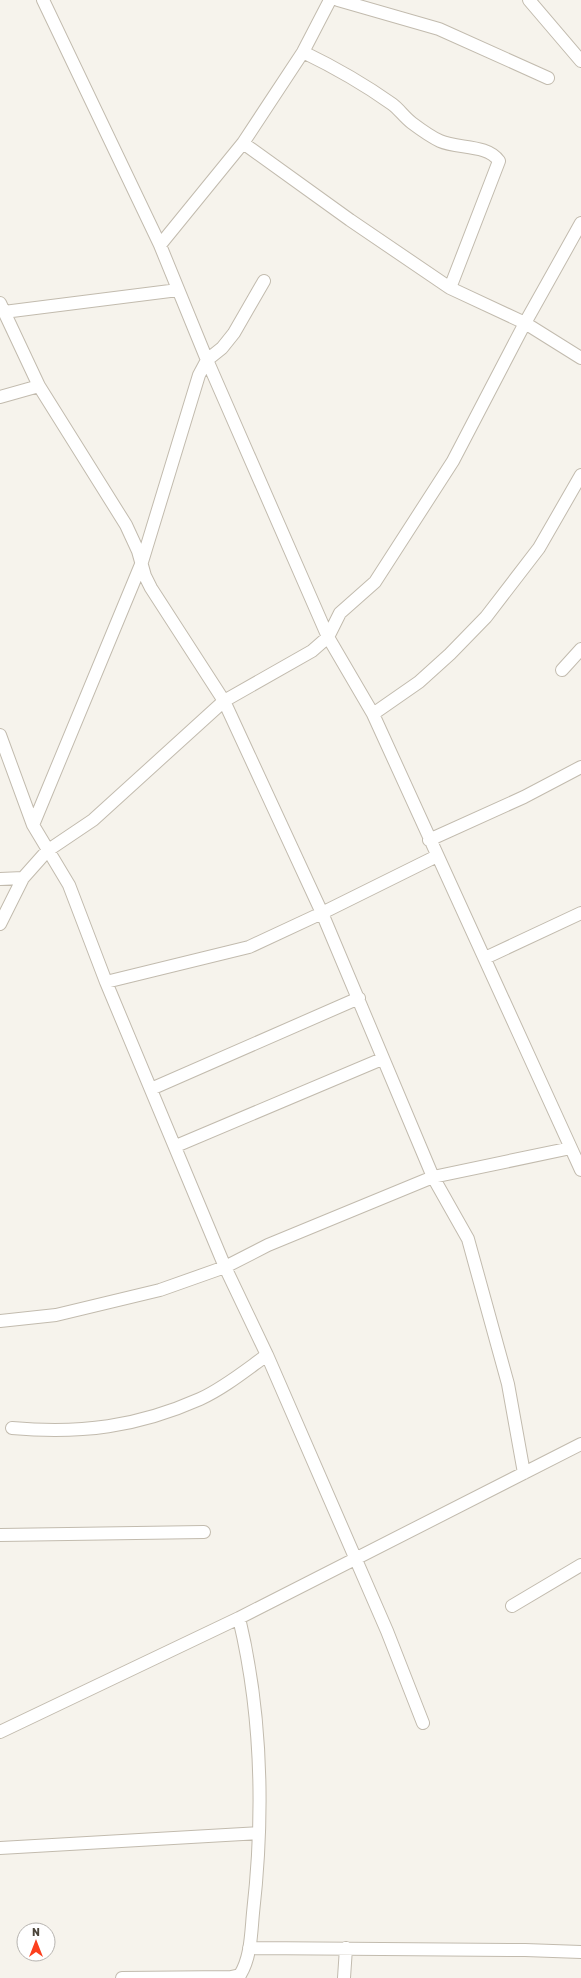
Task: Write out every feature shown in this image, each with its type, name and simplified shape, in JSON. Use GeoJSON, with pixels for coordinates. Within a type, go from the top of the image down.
{"type":"FeatureCollection","features":[{"type":"Feature","properties":{"kind":"street"},"geometry":{"type":"LineString","coordinates":[[43,0],[160,245],[207,360],[328,637],[373,714],[581,1170]]}},
{"type":"Feature","properties":{"kind":"street"},"geometry":{"type":"LineString","coordinates":[[160,245],[243,143],[303,52],[330,0]]}},
{"type":"Feature","properties":{"kind":"street"},"geometry":{"type":"LineString","coordinates":[[338,0],[439,29],[548,78]]}},
{"type":"Feature","properties":{"kind":"street"},"geometry":{"type":"LineString","coordinates":[[529,0],[581,61]]}},
{"type":"Feature","properties":{"kind":"street"},"geometry":{"type":"LineString","coordinates":[[303,52],[336,68],[381,96],[394,105],[411,123],[440,141],[487,152],[496,156],[499,161],[450,288]]}},
{"type":"Feature","properties":{"kind":"street"},"geometry":{"type":"LineString","coordinates":[[243,143],[356,224],[450,288],[525,323],[581,358]]}},
{"type":"Feature","properties":{"kind":"street"},"geometry":{"type":"LineString","coordinates":[[0,924],[23,878],[47,851],[93,820],[224,701],[312,651],[328,637],[340,613],[375,582],[453,461],[525,323],[581,223]]}},
{"type":"Feature","properties":{"kind":"street"},"geometry":{"type":"LineString","coordinates":[[33,825],[142,562],[199,375],[207,360],[222,348],[234,333],[264,281]]}},
{"type":"Feature","properties":{"kind":"street"},"geometry":{"type":"LineString","coordinates":[[178,290],[2,307],[38,386],[126,525],[142,562],[151,588],[224,701],[322,913],[359,998],[382,1059],[433,1177],[468,1239],[508,1384],[524,1473]]}},
{"type":"Feature","properties":{"kind":"street"},"geometry":{"type":"LineString","coordinates":[[0,397],[38,386]]}},
{"type":"Feature","properties":{"kind":"street"},"geometry":{"type":"LineString","coordinates":[[373,714],[419,682],[450,654],[486,617],[539,548],[581,475]]}},
{"type":"Feature","properties":{"kind":"street"},"geometry":{"type":"LineString","coordinates":[[562,670],[581,650]]}},
{"type":"Feature","properties":{"kind":"street"},"geometry":{"type":"LineString","coordinates":[[0,735],[33,825],[47,851],[69,885],[106,982],[176,1146],[225,1267],[267,1355],[387,1631],[423,1723]]}},
{"type":"Feature","properties":{"kind":"street"},"geometry":{"type":"LineString","coordinates":[[430,840],[524,797],[581,767]]}},
{"type":"Feature","properties":{"kind":"street"},"geometry":{"type":"LineString","coordinates":[[106,982],[249,947],[322,913],[437,856]]}},
{"type":"Feature","properties":{"kind":"street"},"geometry":{"type":"LineString","coordinates":[[0,879],[23,878]]}},
{"type":"Feature","properties":{"kind":"street"},"geometry":{"type":"LineString","coordinates":[[485,958],[581,913]]}},
{"type":"Feature","properties":{"kind":"street"},"geometry":{"type":"LineString","coordinates":[[152,1089],[359,998]]}},
{"type":"Feature","properties":{"kind":"street"},"geometry":{"type":"LineString","coordinates":[[176,1146],[382,1059]]}},
{"type":"Feature","properties":{"kind":"street"},"geometry":{"type":"LineString","coordinates":[[0,1321],[56,1315],[160,1290],[225,1267],[268,1245],[433,1177],[571,1148]]}},
{"type":"Feature","properties":{"kind":"street"},"geometry":{"type":"LineString","coordinates":[[12,1428],[46,1431],[97,1429],[150,1419],[202,1398],[267,1355]]}},
{"type":"Feature","properties":{"kind":"street"},"geometry":{"type":"LineString","coordinates":[[0,1732],[239,1618],[581,1444]]}},
{"type":"Feature","properties":{"kind":"street"},"geometry":{"type":"LineString","coordinates":[[0,1535],[204,1532]]}},
{"type":"Feature","properties":{"kind":"street"},"geometry":{"type":"LineString","coordinates":[[512,1606],[581,1565]]}},
{"type":"Feature","properties":{"kind":"street"},"geometry":{"type":"LineString","coordinates":[[122,1978],[240,1975],[245,1968],[249,1948],[259,1860],[259,1833],[254,1700],[246,1646],[239,1618]]}},
{"type":"Feature","properties":{"kind":"street"},"geometry":{"type":"LineString","coordinates":[[0,1848],[259,1833]]}},
{"type":"Feature","properties":{"kind":"street"},"geometry":{"type":"LineString","coordinates":[[249,1948],[524,1950],[581,1952]]}},
{"type":"Feature","properties":{"kind":"street"},"geometry":{"type":"LineString","coordinates":[[344,1978],[346,1948]]}}]}
